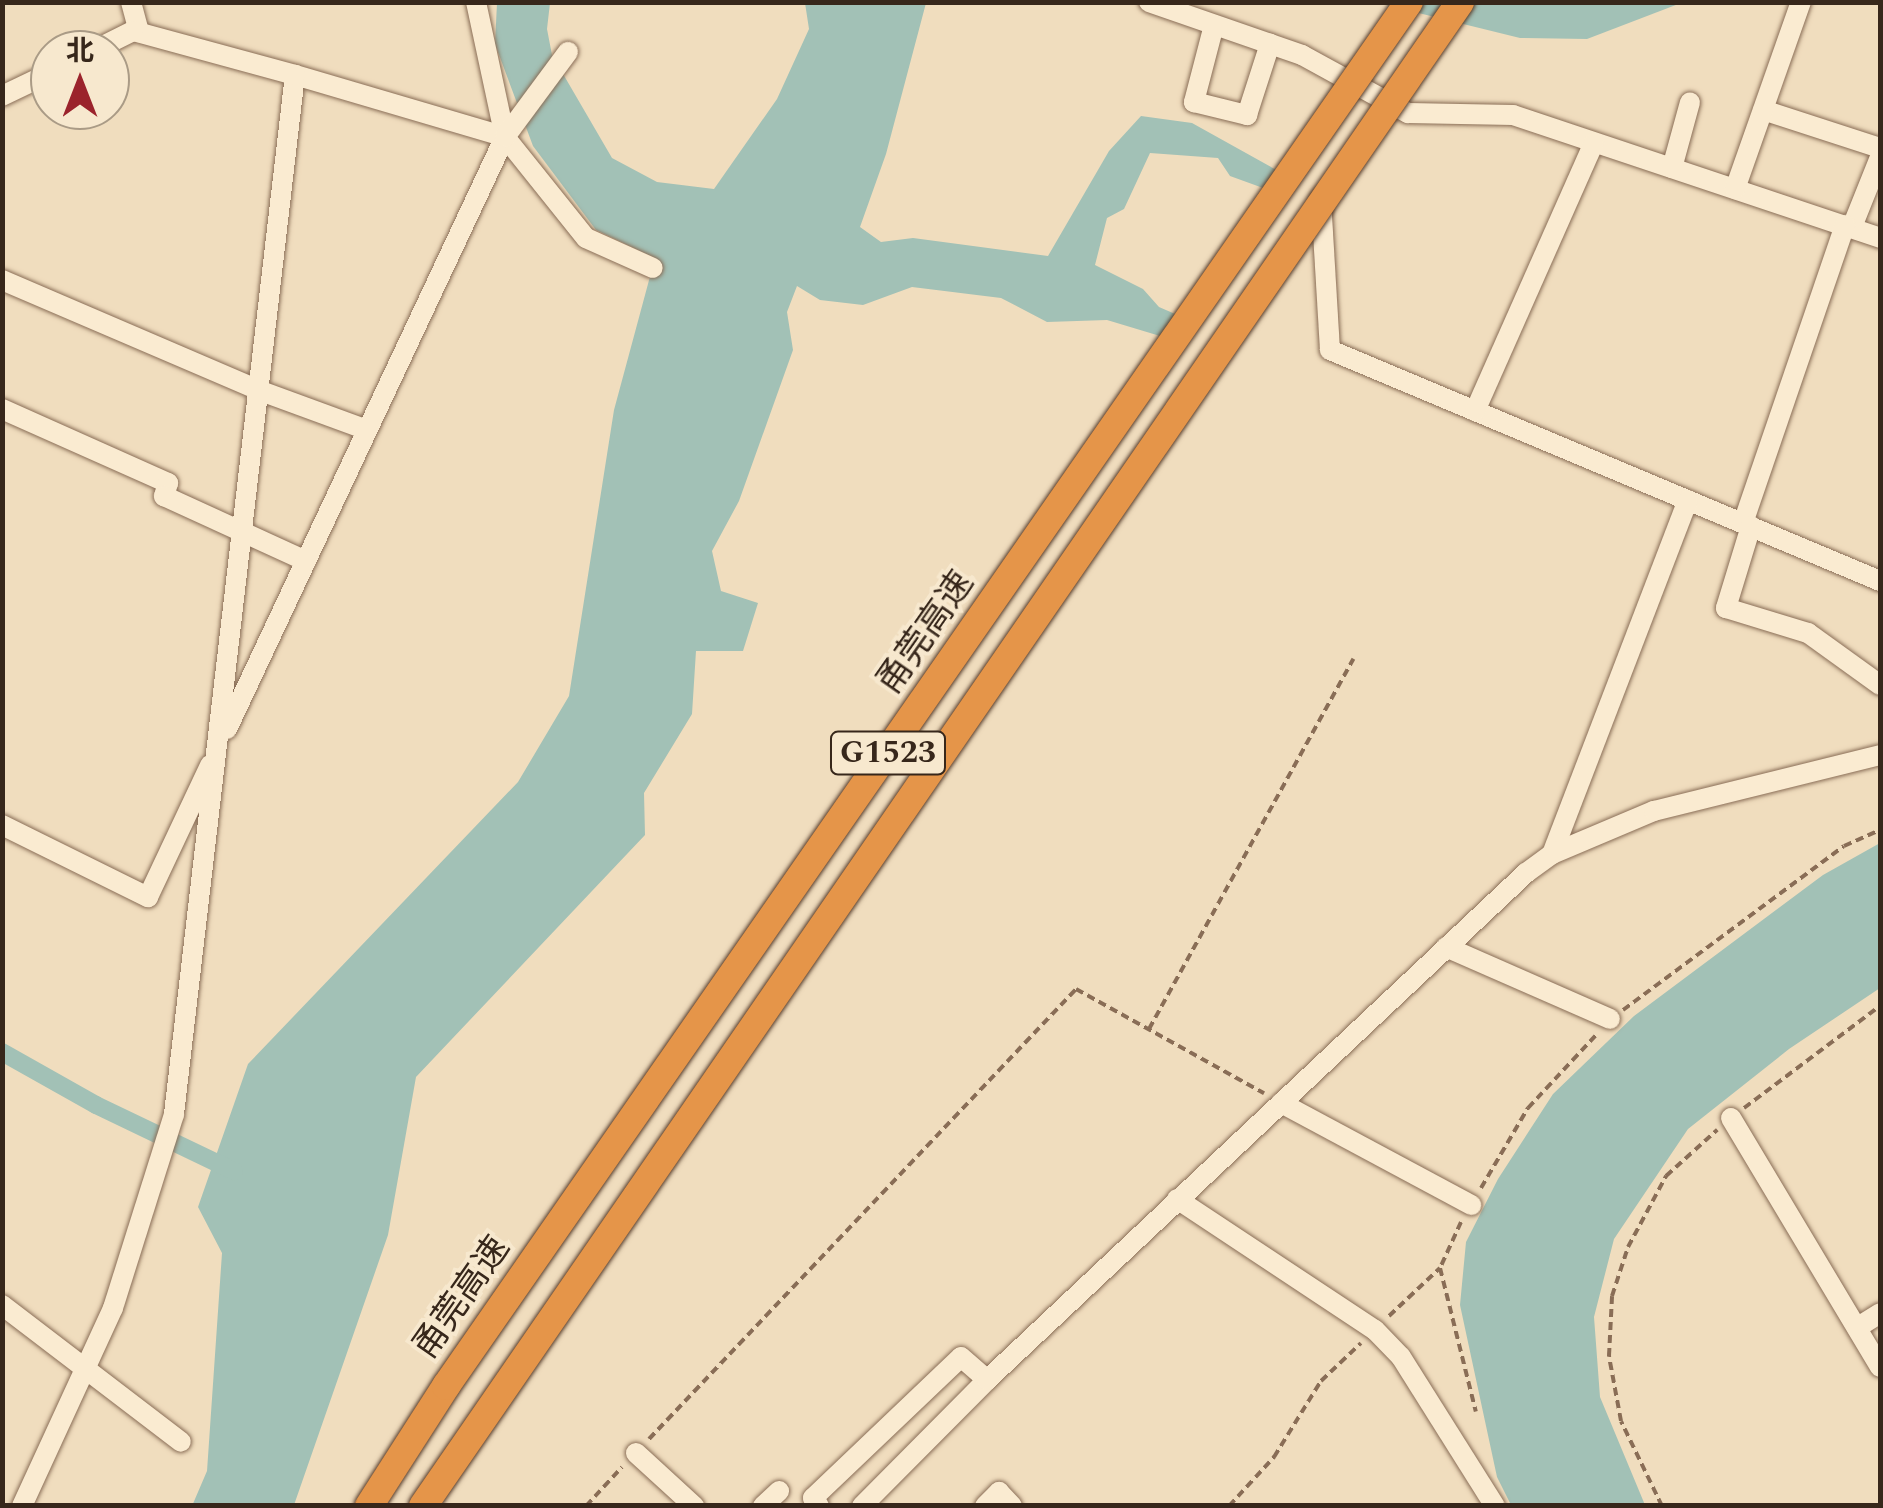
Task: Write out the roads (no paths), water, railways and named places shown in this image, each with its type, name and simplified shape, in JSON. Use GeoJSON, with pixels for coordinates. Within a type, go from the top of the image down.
{"type":"FeatureCollection","features":[{"type":"Feature","properties":{"kind":"highway","name":"甬莞高速"},"geometry":{"type":"LineString","coordinates":[[369,1506],[446,1386],[1409,2]]}},
{"type":"Feature","properties":{"kind":"highway","name":"G1523"},"geometry":{"type":"LineString","coordinates":[[424,1506],[1321,198],[1460,2]]}},
{"type":"Feature","properties":{"kind":"street"},"geometry":{"type":"LineString","coordinates":[[131,2],[139,32]]}},
{"type":"Feature","properties":{"kind":"street"},"geometry":{"type":"LineString","coordinates":[[476,2],[512,129],[586,238],[652,268]]}},
{"type":"Feature","properties":{"kind":"street"},"geometry":{"type":"LineString","coordinates":[[1149,2],[1302,55],[1408,113],[1513,115],[1880,238]]}},
{"type":"Feature","properties":{"kind":"street"},"geometry":{"type":"LineString","coordinates":[[1735,189],[1802,2]]}},
{"type":"Feature","properties":{"kind":"street"},"geometry":{"type":"LineString","coordinates":[[1214,24],[1194,102],[1248,114],[1270,44]]}},
{"type":"Feature","properties":{"kind":"street"},"geometry":{"type":"LineString","coordinates":[[130,31],[512,129]]}},
{"type":"Feature","properties":{"kind":"street"},"geometry":{"type":"LineString","coordinates":[[2,825],[148,896],[512,129],[565,58]]}},
{"type":"Feature","properties":{"kind":"street"},"geometry":{"type":"LineString","coordinates":[[22,1506],[113,1308],[174,1114],[261,392],[294,75]]}},
{"type":"Feature","properties":{"kind":"street"},"geometry":{"type":"LineString","coordinates":[[2,96],[30,83]]}},
{"type":"Feature","properties":{"kind":"street"},"geometry":{"type":"LineString","coordinates":[[1672,168],[1690,102]]}},
{"type":"Feature","properties":{"kind":"street"},"geometry":{"type":"LineString","coordinates":[[1763,110],[1880,148]]}},
{"type":"Feature","properties":{"kind":"street"},"geometry":{"type":"LineString","coordinates":[[1475,410],[1594,143]]}},
{"type":"Feature","properties":{"kind":"street"},"geometry":{"type":"LineString","coordinates":[[1880,157],[1849,226],[1747,525],[1726,608],[1808,633],[1880,684]]}},
{"type":"Feature","properties":{"kind":"street"},"geometry":{"type":"LineString","coordinates":[[1321,198],[1330,350],[1880,581]]}},
{"type":"Feature","properties":{"kind":"street"},"geometry":{"type":"LineString","coordinates":[[2,280],[261,392],[367,430]]}},
{"type":"Feature","properties":{"kind":"street"},"geometry":{"type":"LineString","coordinates":[[2,409],[168,483],[164,496],[306,560]]}},
{"type":"Feature","properties":{"kind":"street"},"geometry":{"type":"LineString","coordinates":[[1552,854],[1688,500]]}},
{"type":"Feature","properties":{"kind":"street"},"geometry":{"type":"LineString","coordinates":[[873,1502],[987,1380],[1446,948],[1552,854],[1654,811],[1880,756]]}},
{"type":"Feature","properties":{"kind":"street"},"geometry":{"type":"LineString","coordinates":[[1446,948],[1610,1019]]}},
{"type":"Feature","properties":{"kind":"street"},"geometry":{"type":"LineString","coordinates":[[1282,1103],[1471,1205]]}},
{"type":"Feature","properties":{"kind":"street"},"geometry":{"type":"LineString","coordinates":[[1731,1118],[1880,1367]]}},
{"type":"Feature","properties":{"kind":"street"},"geometry":{"type":"LineString","coordinates":[[1178,1199],[1375,1330],[1401,1356],[1495,1506]]}},
{"type":"Feature","properties":{"kind":"street"},"geometry":{"type":"LineString","coordinates":[[2,1305],[182,1442]]}},
{"type":"Feature","properties":{"kind":"street"},"geometry":{"type":"LineString","coordinates":[[1858,1327],[1880,1312]]}},
{"type":"Feature","properties":{"kind":"street"},"geometry":{"type":"LineString","coordinates":[[819,1506],[813,1498],[961,1358],[987,1380]]}},
{"type":"Feature","properties":{"kind":"street"},"geometry":{"type":"LineString","coordinates":[[636,1453],[694,1506]]}},
{"type":"Feature","properties":{"kind":"street"},"geometry":{"type":"LineString","coordinates":[[763,1506],[779,1490]]}},
{"type":"Feature","properties":{"kind":"street"},"geometry":{"type":"LineString","coordinates":[[986,1506],[999,1492],[1012,1506]]}},
{"type":"Feature","properties":{"kind":"water"},"geometry":{"type":"Polygon","coordinates":[[[497,3],[550,3],[547,29],[552,55],[612,158],[657,182],[714,189],[777,99],[809,29],[805,3],[926,3],[886,154],[860,227],[881,242],[913,238],[1048,256],[1109,151],[1141,116],[1192,123],[1289,177],[1277,193],[1230,176],[1218,158],[1150,153],[1124,209],[1107,218],[1095,265],[1143,289],[1159,307],[1189,320],[1170,339],[1107,320],[1047,322],[1001,298],[912,287],[863,305],[820,300],[797,286],[787,312],[793,350],[739,501],[712,551],[721,591],[758,603],[743,651],[696,651],[692,714],[644,793],[645,835],[416,1077],[388,1235],[294,1505],[192,1506],[207,1471],[222,1253],[198,1207],[248,1064],[518,782],[569,696],[614,410],[655,258],[596,230],[533,146],[495,44],[497,3]]]}},
{"type":"Feature","properties":{"kind":"water"},"geometry":{"type":"Polygon","coordinates":[[[1378,3],[1681,3],[1587,39],[1520,38],[1378,3]]]}},
{"type":"Feature","properties":{"kind":"water"},"geometry":{"type":"Polygon","coordinates":[[[1880,843],[1880,988],[1789,1049],[1688,1129],[1614,1239],[1594,1317],[1600,1397],[1645,1505],[1511,1505],[1497,1477],[1460,1305],[1466,1242],[1498,1179],[1553,1094],[1634,1016],[1823,875],[1880,843]]]}},
{"type":"Feature","properties":{"kind":"waterway"},"geometry":{"type":"LineString","coordinates":[[2,1052],[96,1105],[234,1171]]}}]}
